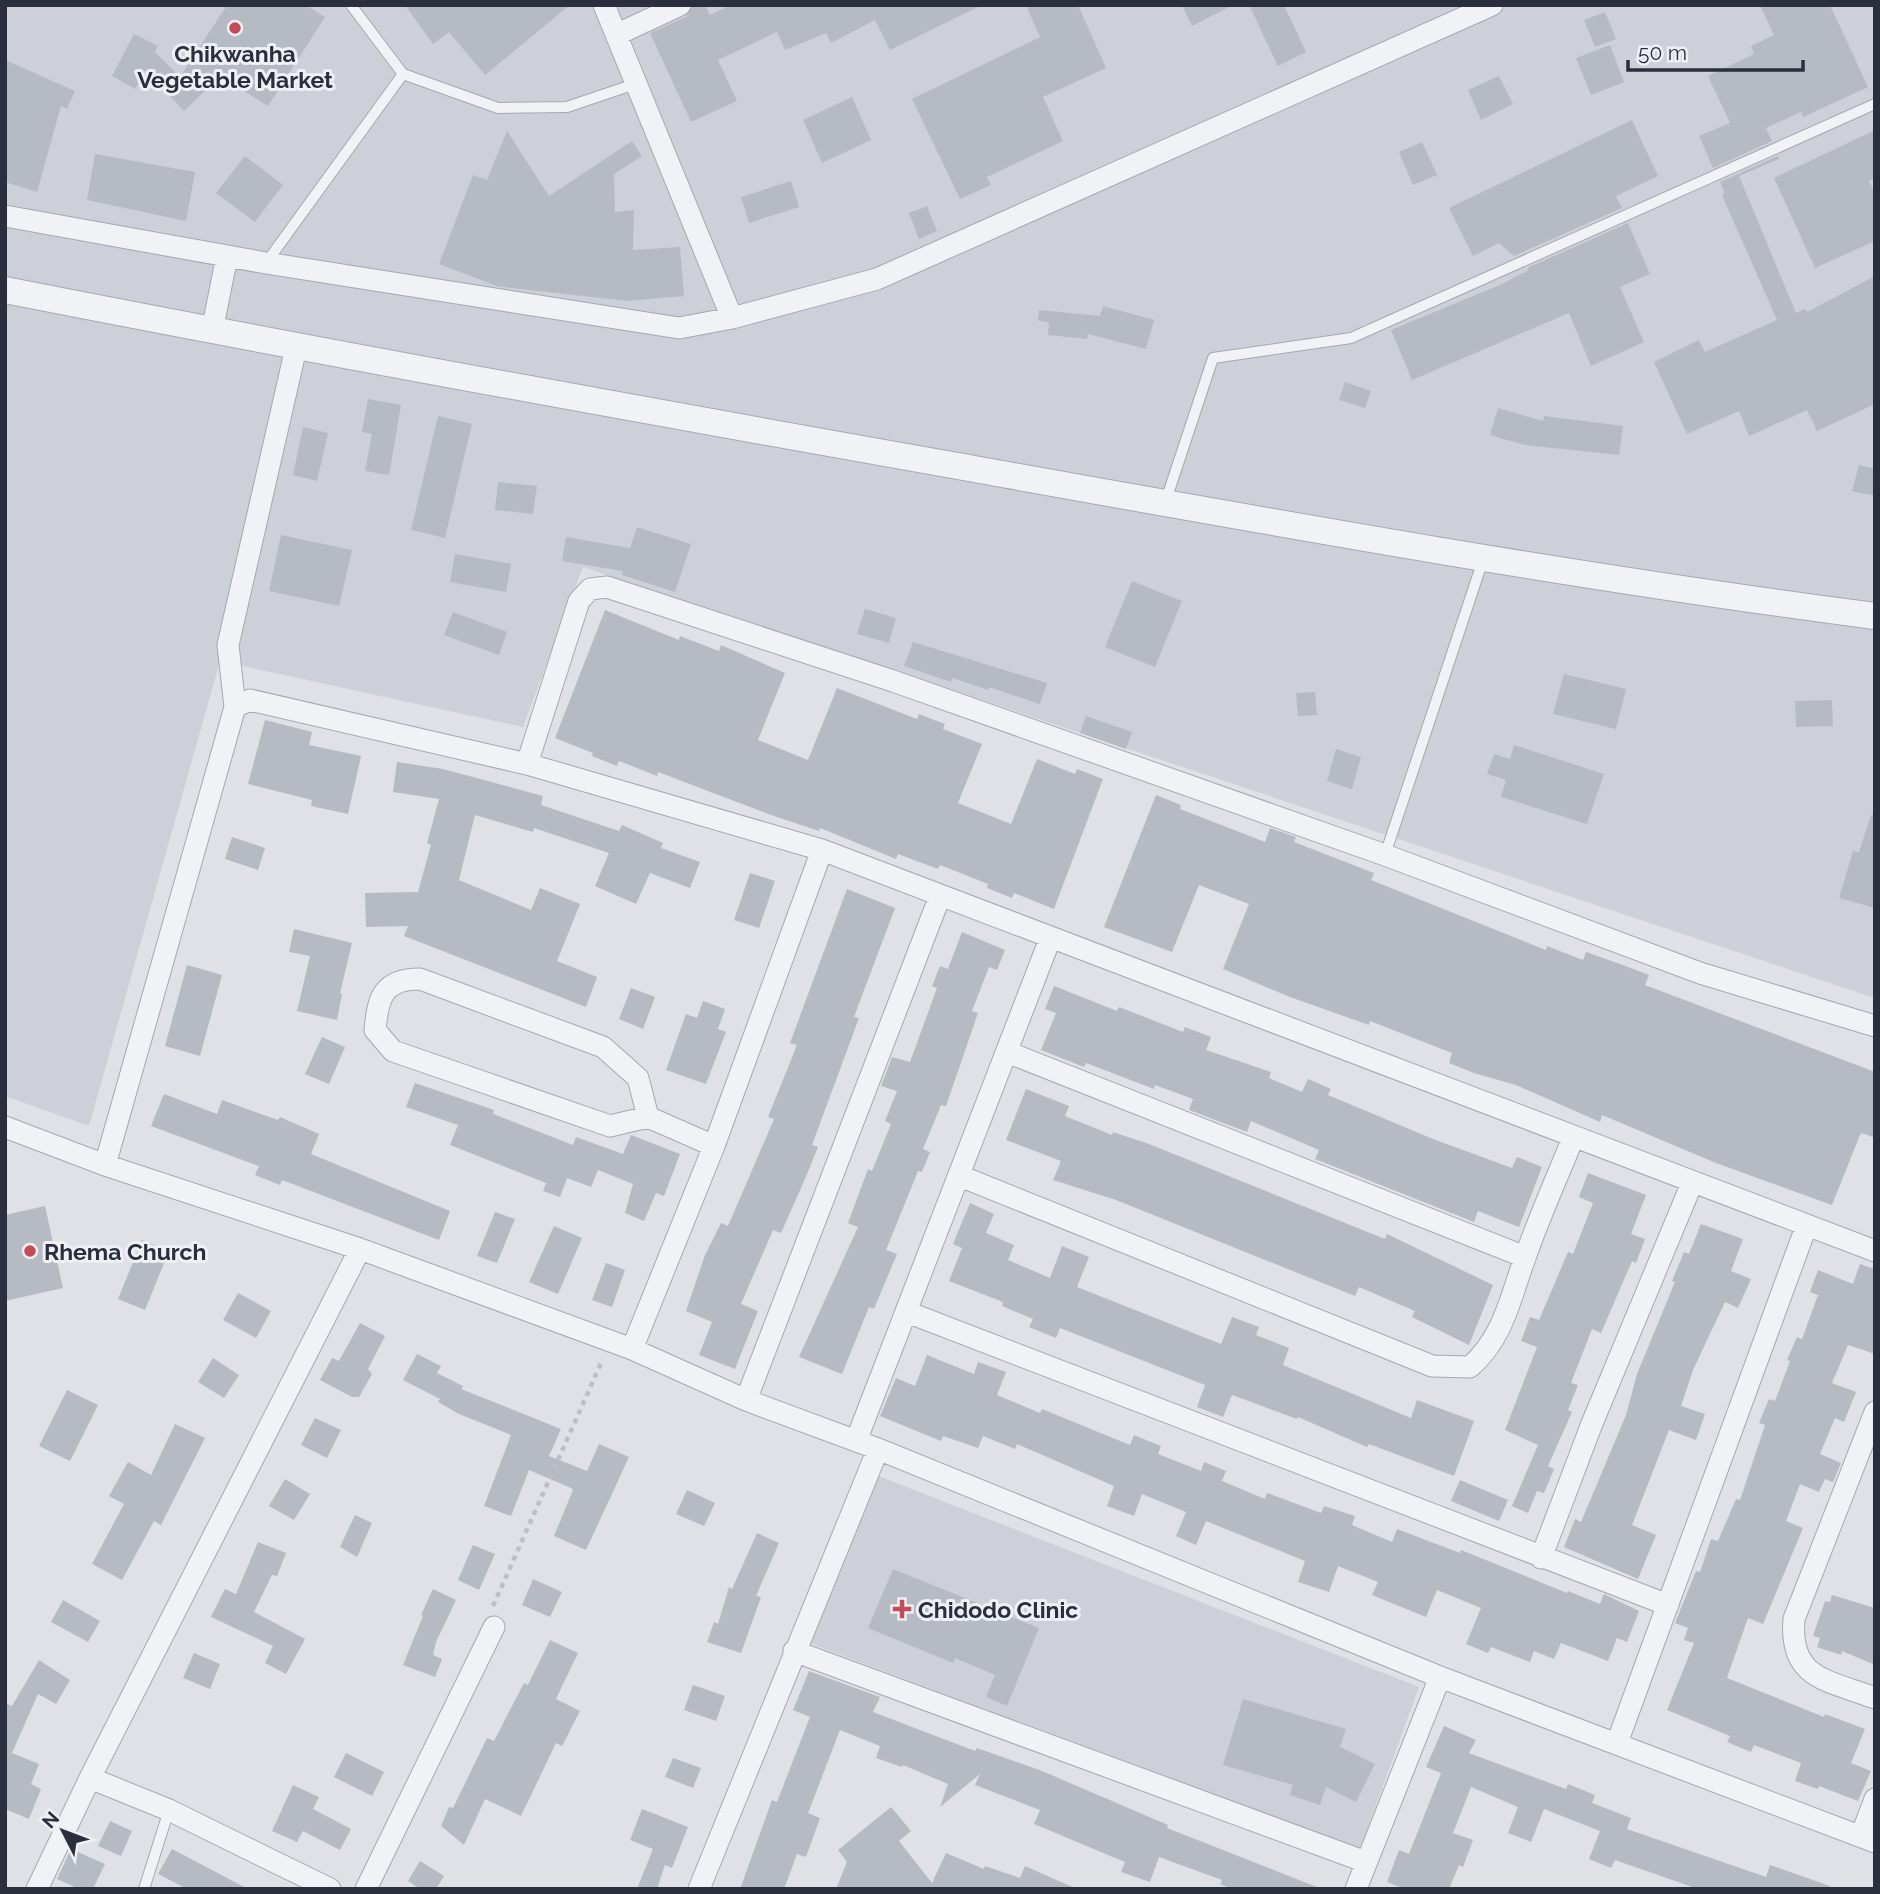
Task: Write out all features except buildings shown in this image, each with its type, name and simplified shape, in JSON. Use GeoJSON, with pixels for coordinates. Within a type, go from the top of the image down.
{"type":"FeatureCollection","features":[{"type":"Feature","properties":{"kind":"street"},"geometry":{"type":"LineString","coordinates":[[604,5],[732,318]]}},
{"type":"Feature","properties":{"kind":"street"},"geometry":{"type":"LineString","coordinates":[[618,34],[680,5]]}},
{"type":"Feature","properties":{"kind":"street"},"geometry":{"type":"LineString","coordinates":[[5,216],[266,263],[679,328],[732,318],[877,279],[1492,5]]}},
{"type":"Feature","properties":{"kind":"street"},"geometry":{"type":"LineString","coordinates":[[212,331],[226,256]]}},
{"type":"Feature","properties":{"kind":"street"},"geometry":{"type":"LineString","coordinates":[[5,290],[296,348],[1165,503],[1484,557],[1875,616]]}},
{"type":"Feature","properties":{"kind":"street"},"geometry":{"type":"LineString","coordinates":[[105,1165],[235,706],[228,645],[296,348]]}},
{"type":"Feature","properties":{"kind":"street"},"geometry":{"type":"LineString","coordinates":[[527,764],[579,601],[590,589],[607,587],[893,681],[1385,855],[1700,973],[1875,1026]]}},
{"type":"Feature","properties":{"kind":"street"},"geometry":{"type":"LineString","coordinates":[[235,706],[250,700],[527,764],[822,850],[1806,1227],[1875,1251]]}},
{"type":"Feature","properties":{"kind":"street"},"geometry":{"type":"LineString","coordinates":[[632,1349],[714,1146],[822,850]]}},
{"type":"Feature","properties":{"kind":"street"},"geometry":{"type":"LineString","coordinates":[[746,1400],[940,896]]}},
{"type":"Feature","properties":{"kind":"street"},"geometry":{"type":"LineString","coordinates":[[856,1441],[1050,939]]}},
{"type":"Feature","properties":{"kind":"street"},"geometry":{"type":"LineString","coordinates":[[648,1117],[639,1078],[603,1046],[420,979],[404,979],[387,987],[377,1006],[375,1030],[393,1051],[610,1126],[648,1117],[714,1146]]}},
{"type":"Feature","properties":{"kind":"street"},"geometry":{"type":"LineString","coordinates":[[1007,1052],[1525,1257]]}},
{"type":"Feature","properties":{"kind":"street"},"geometry":{"type":"LineString","coordinates":[[5,1127],[105,1165],[360,1249],[632,1349],[746,1400],[878,1449],[1440,1677],[1868,1839],[1875,1799]]}},
{"type":"Feature","properties":{"kind":"street"},"geometry":{"type":"LineString","coordinates":[[960,1176],[1432,1366],[1470,1367],[1488,1351],[1503,1326],[1525,1257],[1573,1138]]}},
{"type":"Feature","properties":{"kind":"street"},"geometry":{"type":"LineString","coordinates":[[1541,1558],[1591,1426],[1692,1183]]}},
{"type":"Feature","properties":{"kind":"street"},"geometry":{"type":"LineString","coordinates":[[1617,1744],[1698,1516],[1806,1227]]}},
{"type":"Feature","properties":{"kind":"street"},"geometry":{"type":"LineString","coordinates":[[37,1889],[90,1777],[360,1249]]}},
{"type":"Feature","properties":{"kind":"street"},"geometry":{"type":"LineString","coordinates":[[907,1312],[1668,1605]]}},
{"type":"Feature","properties":{"kind":"street"},"geometry":{"type":"LineString","coordinates":[[1875,1412],[1794,1619],[1792,1643],[1802,1665],[1811,1671],[1875,1698]]}},
{"type":"Feature","properties":{"kind":"street"},"geometry":{"type":"LineString","coordinates":[[699,1889],[878,1449]]}},
{"type":"Feature","properties":{"kind":"street"},"geometry":{"type":"LineString","coordinates":[[366,1889],[494,1628]]}},
{"type":"Feature","properties":{"kind":"street"},"geometry":{"type":"LineString","coordinates":[[794,1651],[1366,1862]]}},
{"type":"Feature","properties":{"kind":"street"},"geometry":{"type":"LineString","coordinates":[[1356,1889],[1440,1677]]}},
{"type":"Feature","properties":{"kind":"street"},"geometry":{"type":"LineString","coordinates":[[90,1777],[169,1810],[330,1889]]}},
{"type":"Feature","properties":{"kind":"lane"},"geometry":{"type":"LineString","coordinates":[[351,5],[403,74],[498,108],[567,107],[635,84]]}},
{"type":"Feature","properties":{"kind":"lane"},"geometry":{"type":"LineString","coordinates":[[266,263],[403,74]]}},
{"type":"Feature","properties":{"kind":"lane"},"geometry":{"type":"LineString","coordinates":[[1165,503],[1213,358],[1351,338],[1875,104]]}},
{"type":"Feature","properties":{"kind":"lane"},"geometry":{"type":"LineString","coordinates":[[1385,855],[1484,557]]}},
{"type":"Feature","properties":{"kind":"lane"},"geometry":{"type":"LineString","coordinates":[[144,1889],[169,1810]]}},
{"type":"Feature","properties":{"kind":"path"},"geometry":{"type":"LineString","coordinates":[[494,1628],[492,1609],[611,1341]]}},
{"type":"Feature","properties":{"kind":"shaded area"},"geometry":{"type":"Polygon","coordinates":[[[5,5],[1875,5],[1875,998],[583,567],[523,727],[220,661],[89,1126],[5,1096],[5,5]]]}},
{"type":"Feature","properties":{"kind":"shaded area"},"geometry":{"type":"Polygon","coordinates":[[[863,1470],[1419,1687],[1360,1849],[798,1639],[863,1470]]]}},
{"type":"Feature","properties":{"kind":"place","name":"Chikwanha Vegetable Market"},"geometry":{"type":"Point","coordinates":[235,28]}},
{"type":"Feature","properties":{"kind":"place","name":"Rhema Church"},"geometry":{"type":"Point","coordinates":[30,1251]}},
{"type":"Feature","properties":{"kind":"place","name":"Chidodo Clinic"},"geometry":{"type":"Point","coordinates":[902,1609]}}]}
